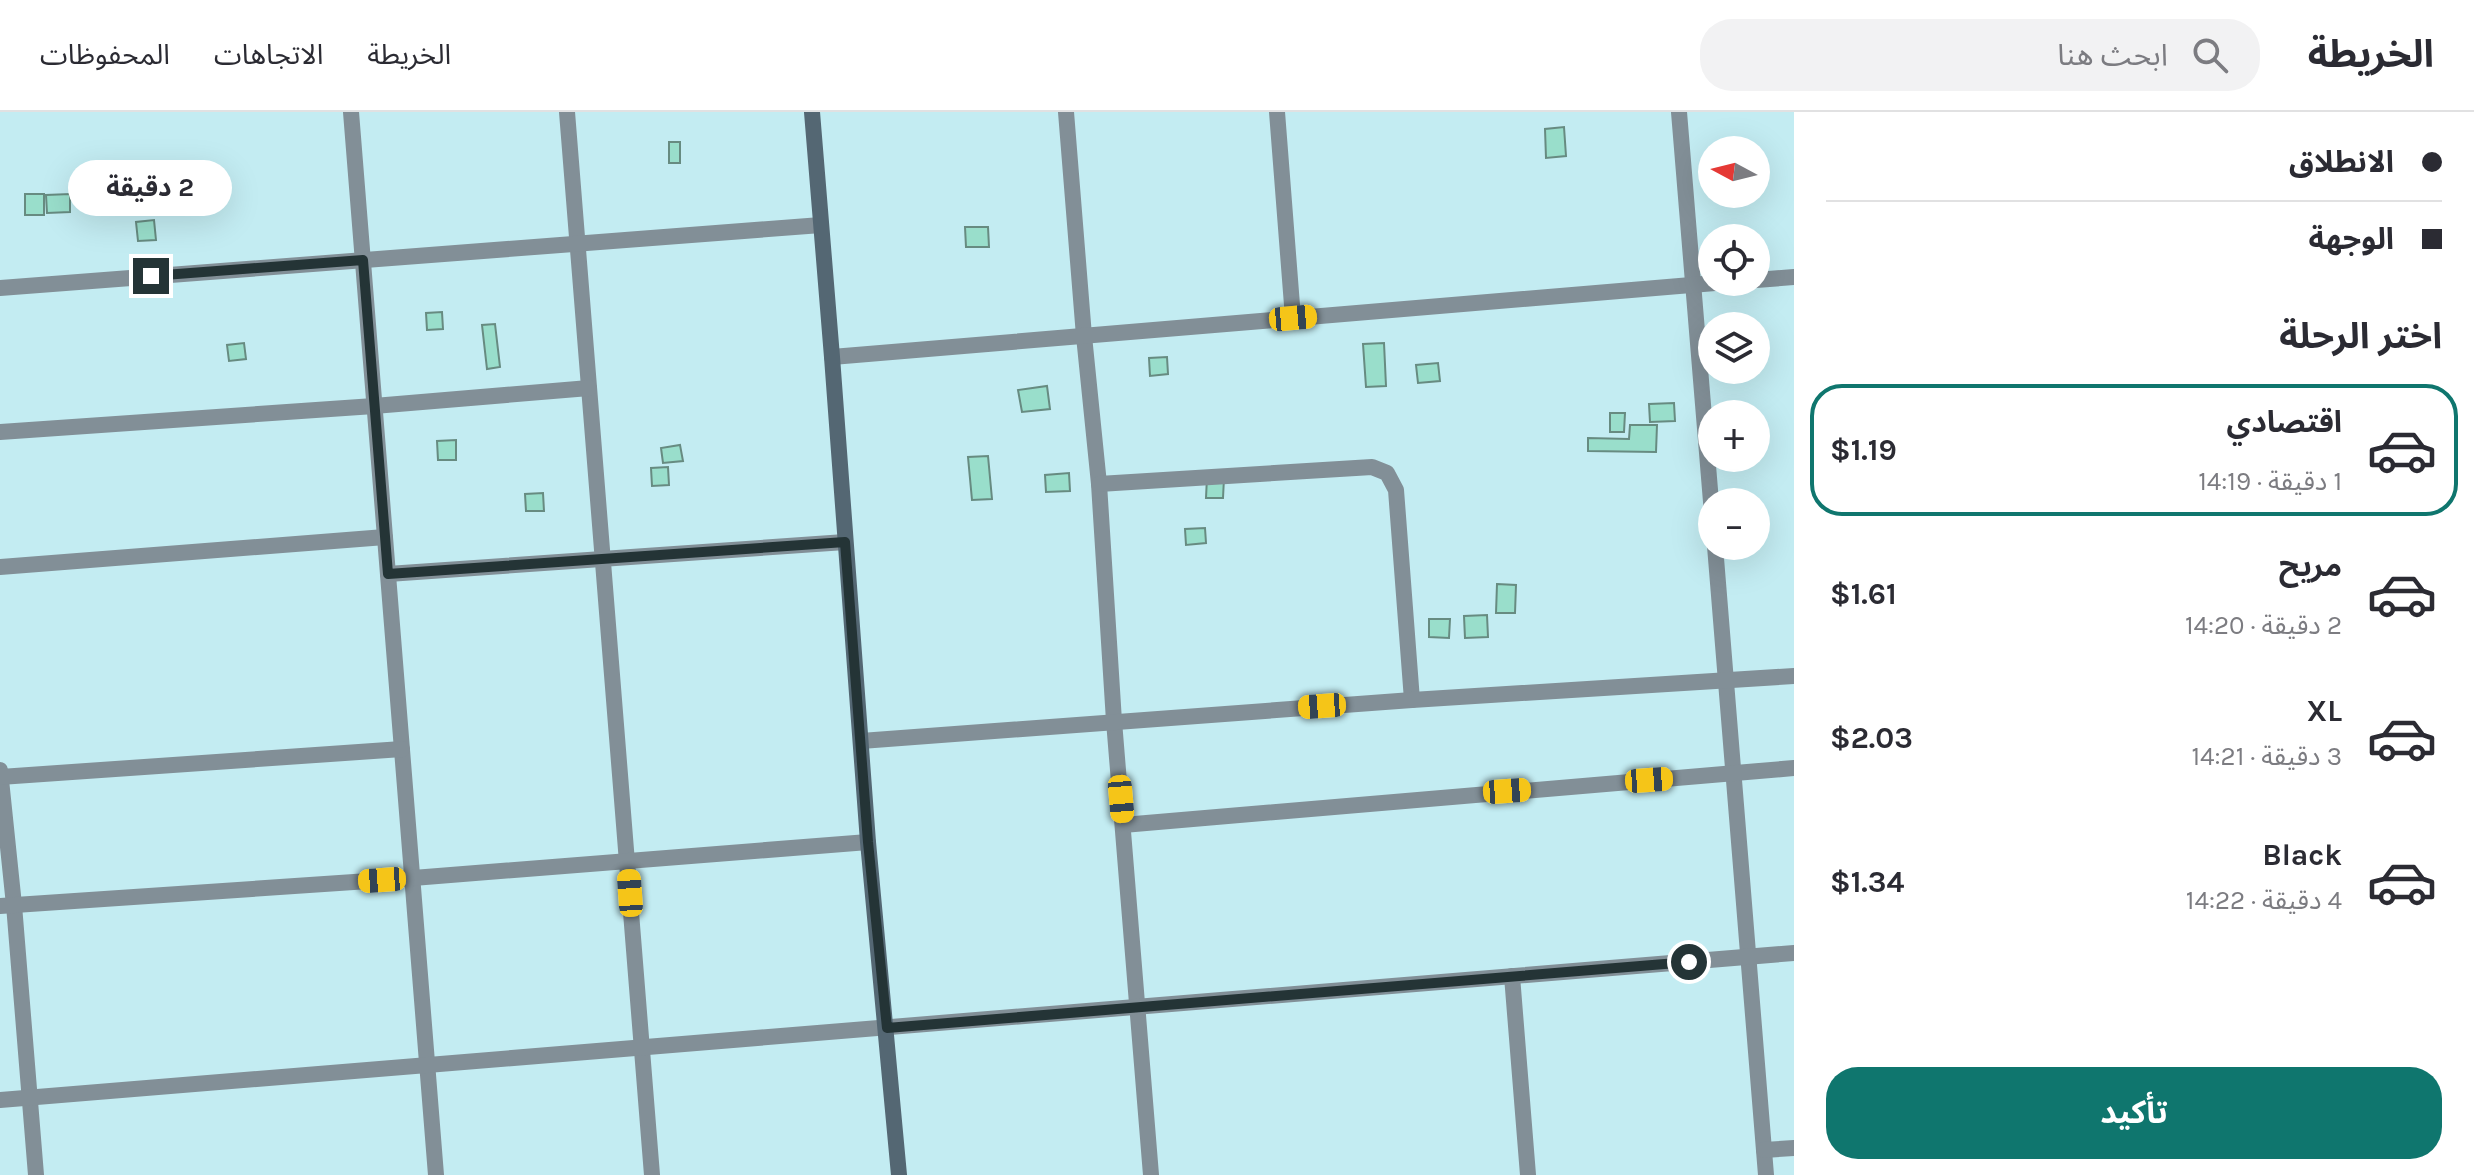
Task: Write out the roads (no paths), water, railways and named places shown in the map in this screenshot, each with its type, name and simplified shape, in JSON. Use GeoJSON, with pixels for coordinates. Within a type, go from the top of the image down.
{"type":"FeatureCollection","features":[{"type":"Feature","properties":{"kind":"street"},"geometry":{"type":"LineString","coordinates":[[351,112],[436,1175]]}},
{"type":"Feature","properties":{"kind":"street"},"geometry":{"type":"LineString","coordinates":[[567,112],[652,1175]]}},
{"type":"Feature","properties":{"kind":"street"},"geometry":{"type":"LineString","coordinates":[[812,112],[868,842],[899,1175]]}},
{"type":"Feature","properties":{"kind":"street"},"geometry":{"type":"LineString","coordinates":[[1066,112],[1099,484],[1114,721],[1151,1175]]}},
{"type":"Feature","properties":{"kind":"street"},"geometry":{"type":"LineString","coordinates":[[1277,112],[1293,318]]}},
{"type":"Feature","properties":{"kind":"street"},"geometry":{"type":"LineString","coordinates":[[1679,112],[1710,488]]}},
{"type":"Feature","properties":{"kind":"street"},"geometry":{"type":"LineString","coordinates":[[0,288],[821,225]]}},
{"type":"Feature","properties":{"kind":"street"},"geometry":{"type":"LineString","coordinates":[[1770,279],[1794,277]]}},
{"type":"Feature","properties":{"kind":"street"},"geometry":{"type":"LineString","coordinates":[[832,357],[1698,284]]}},
{"type":"Feature","properties":{"kind":"street"},"geometry":{"type":"LineString","coordinates":[[0,432],[589,388]]}},
{"type":"Feature","properties":{"kind":"street"},"geometry":{"type":"LineString","coordinates":[[1099,484],[1372,467],[1387,473],[1396,490],[1412,700]]}},
{"type":"Feature","properties":{"kind":"street"},"geometry":{"type":"LineString","coordinates":[[0,567],[385,537]]}},
{"type":"Feature","properties":{"kind":"street"},"geometry":{"type":"LineString","coordinates":[[388,574],[845,542]]}},
{"type":"Feature","properties":{"kind":"street"},"geometry":{"type":"LineString","coordinates":[[1716,560],[1766,1175]]}},
{"type":"Feature","properties":{"kind":"street"},"geometry":{"type":"LineString","coordinates":[[861,741],[1412,700],[1794,676]]}},
{"type":"Feature","properties":{"kind":"street"},"geometry":{"type":"LineString","coordinates":[[0,777],[402,749]]}},
{"type":"Feature","properties":{"kind":"street"},"geometry":{"type":"LineString","coordinates":[[1123,825],[1794,768]]}},
{"type":"Feature","properties":{"kind":"street"},"geometry":{"type":"LineString","coordinates":[[0,770],[7,906],[36,1175]]}},
{"type":"Feature","properties":{"kind":"street"},"geometry":{"type":"LineString","coordinates":[[7,906],[868,842]]}},
{"type":"Feature","properties":{"kind":"street"},"geometry":{"type":"LineString","coordinates":[[0,1100],[1794,953]]}},
{"type":"Feature","properties":{"kind":"street"},"geometry":{"type":"LineString","coordinates":[[1512,976],[1528,1175]]}},
{"type":"Feature","properties":{"kind":"street"},"geometry":{"type":"LineString","coordinates":[[1764,1150],[1794,1148]]}}]}
